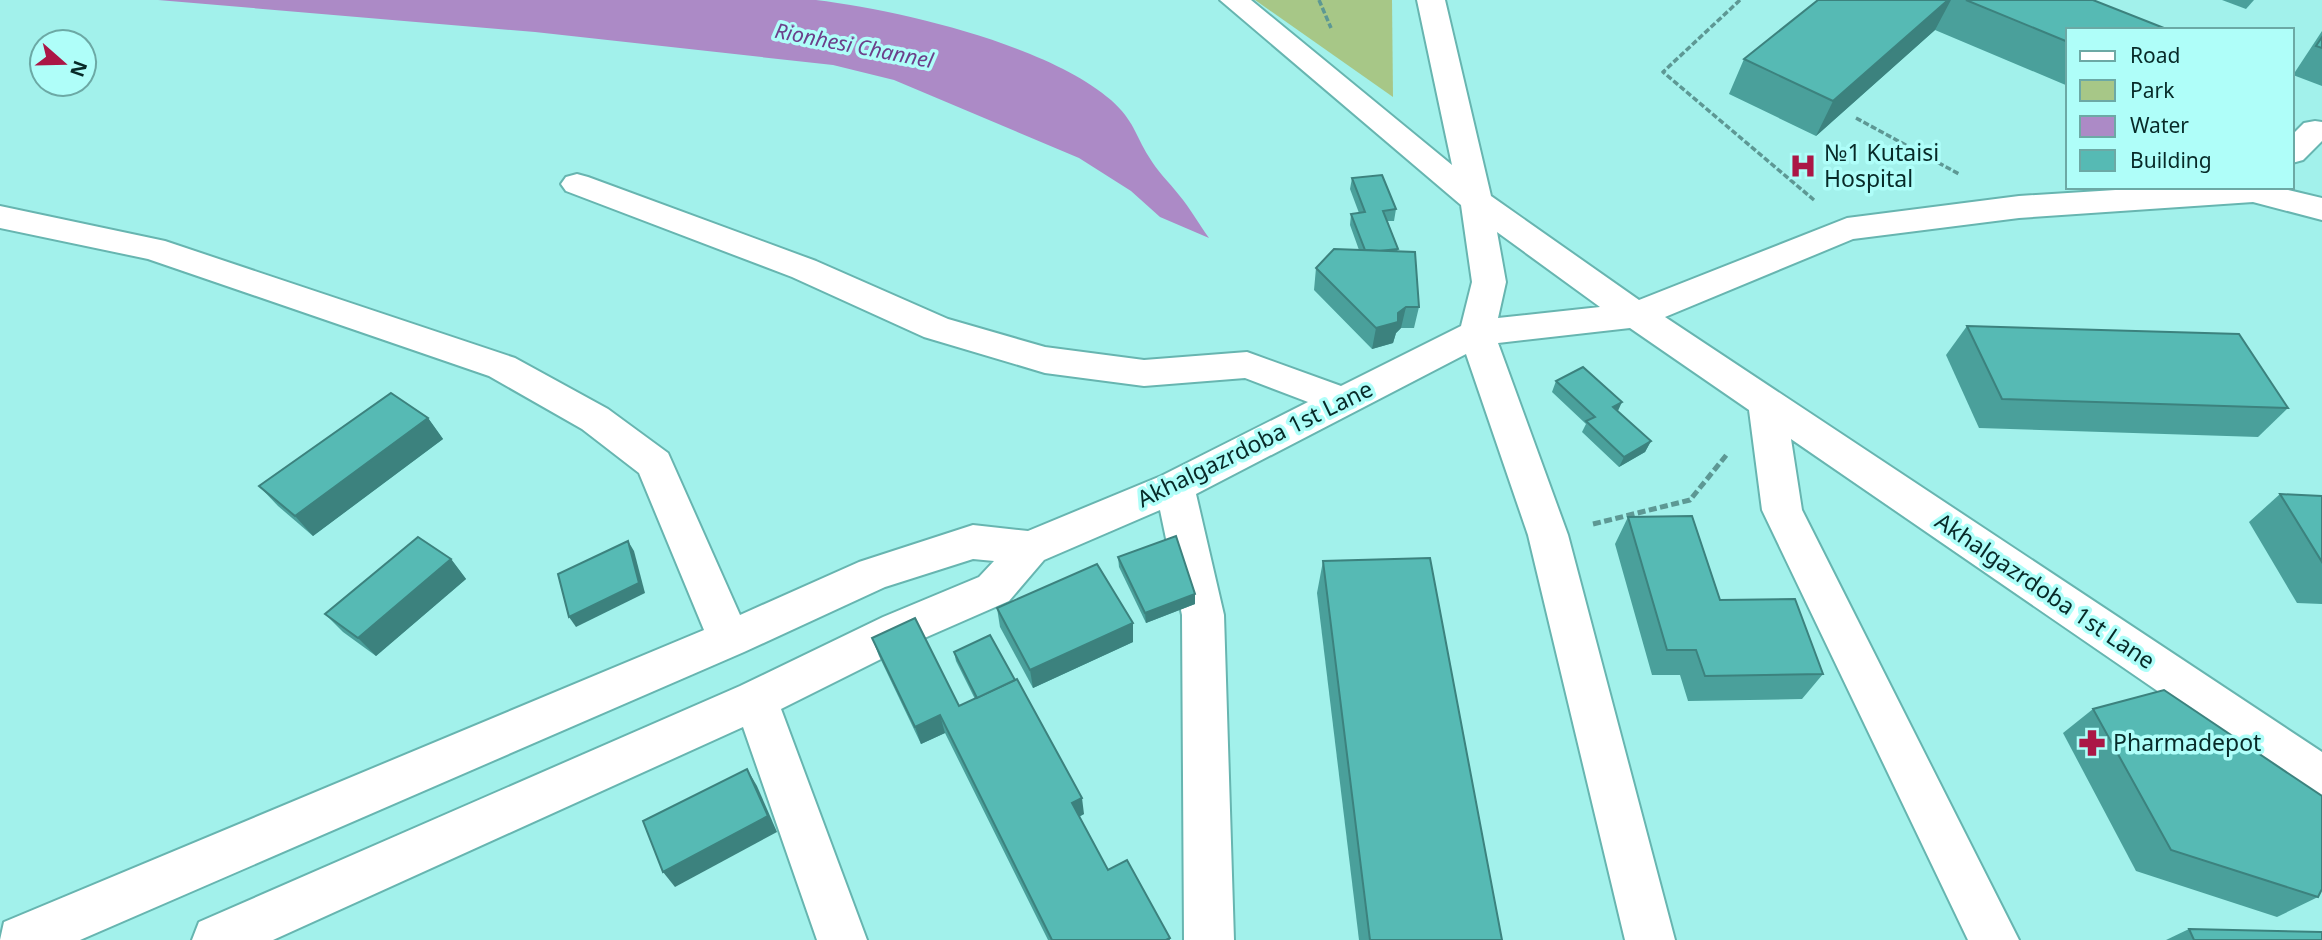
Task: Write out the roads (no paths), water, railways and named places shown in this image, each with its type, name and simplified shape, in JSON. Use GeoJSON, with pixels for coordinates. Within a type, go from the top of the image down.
{"type":"FeatureCollection","features":[{"type":"Feature","properties":{"kind":"street","name":"Akhalgazrdoba 1st Lane"},"geometry":{"type":"LineString","coordinates":[[1234,0],[1476,201],[1636,315],[2322,778]]}},
{"type":"Feature","properties":{"kind":"street"},"geometry":{"type":"LineString","coordinates":[[1431,0],[1476,201],[1489,282],[1477,333],[1548,535],[1650,940]]}},
{"type":"Feature","properties":{"kind":"street"},"geometry":{"type":"LineString","coordinates":[[2294,151],[2315,130]]}},
{"type":"Feature","properties":{"kind":"street"},"geometry":{"type":"LineString","coordinates":[[577,184],[804,269],[936,328],[1045,360],[1144,373],[1247,365],[1343,401]]}},
{"type":"Feature","properties":{"kind":"street"},"geometry":{"type":"LineString","coordinates":[[1636,315],[1847,229],[2019,206],[2256,190],[2322,209]]}},
{"type":"Feature","properties":{"kind":"street"},"geometry":{"type":"LineString","coordinates":[[0,217],[153,249],[502,367],[595,419],[654,464],[729,639]]}},
{"type":"Feature","properties":{"kind":"street","name":"Akhalgazrdoba 1st Lane"},"geometry":{"type":"LineString","coordinates":[[1030,548],[1175,486],[1477,333],[1636,315]]}},
{"type":"Feature","properties":{"kind":"street"},"geometry":{"type":"LineString","coordinates":[[1767,404],[1782,510],[1994,940]]}},
{"type":"Feature","properties":{"kind":"street"},"geometry":{"type":"LineString","coordinates":[[1175,486],[1203,615],[1209,940]]}},
{"type":"Feature","properties":{"kind":"street"},"geometry":{"type":"LineString","coordinates":[[22,940],[729,639],[873,574],[973,542],[1030,548]]}},
{"type":"Feature","properties":{"kind":"street"},"geometry":{"type":"LineString","coordinates":[[217,940],[756,700],[898,630],[994,590],[1030,548]]}},
{"type":"Feature","properties":{"kind":"street"},"geometry":{"type":"LineString","coordinates":[[756,700],[842,940]]}},
{"type":"Feature","properties":{"kind":"water","name":"Rionhesi Channel"},"geometry":{"type":"Polygon","coordinates":[[[158,0],[816,0],[888,12],[971,33],[1012,47],[1084,80],[1111,100],[1125,115],[1152,162],[1209,238],[1160,217],[1131,191],[1079,158],[894,80],[833,65],[535,32],[158,0]]]}},
{"type":"Feature","properties":{"kind":"place","name":"№1 Kutaisi Hospital"},"geometry":{"type":"Point","coordinates":[1803,166]}},
{"type":"Feature","properties":{"kind":"place","name":"Pharmadepot"},"geometry":{"type":"Point","coordinates":[2092,743]}}]}
